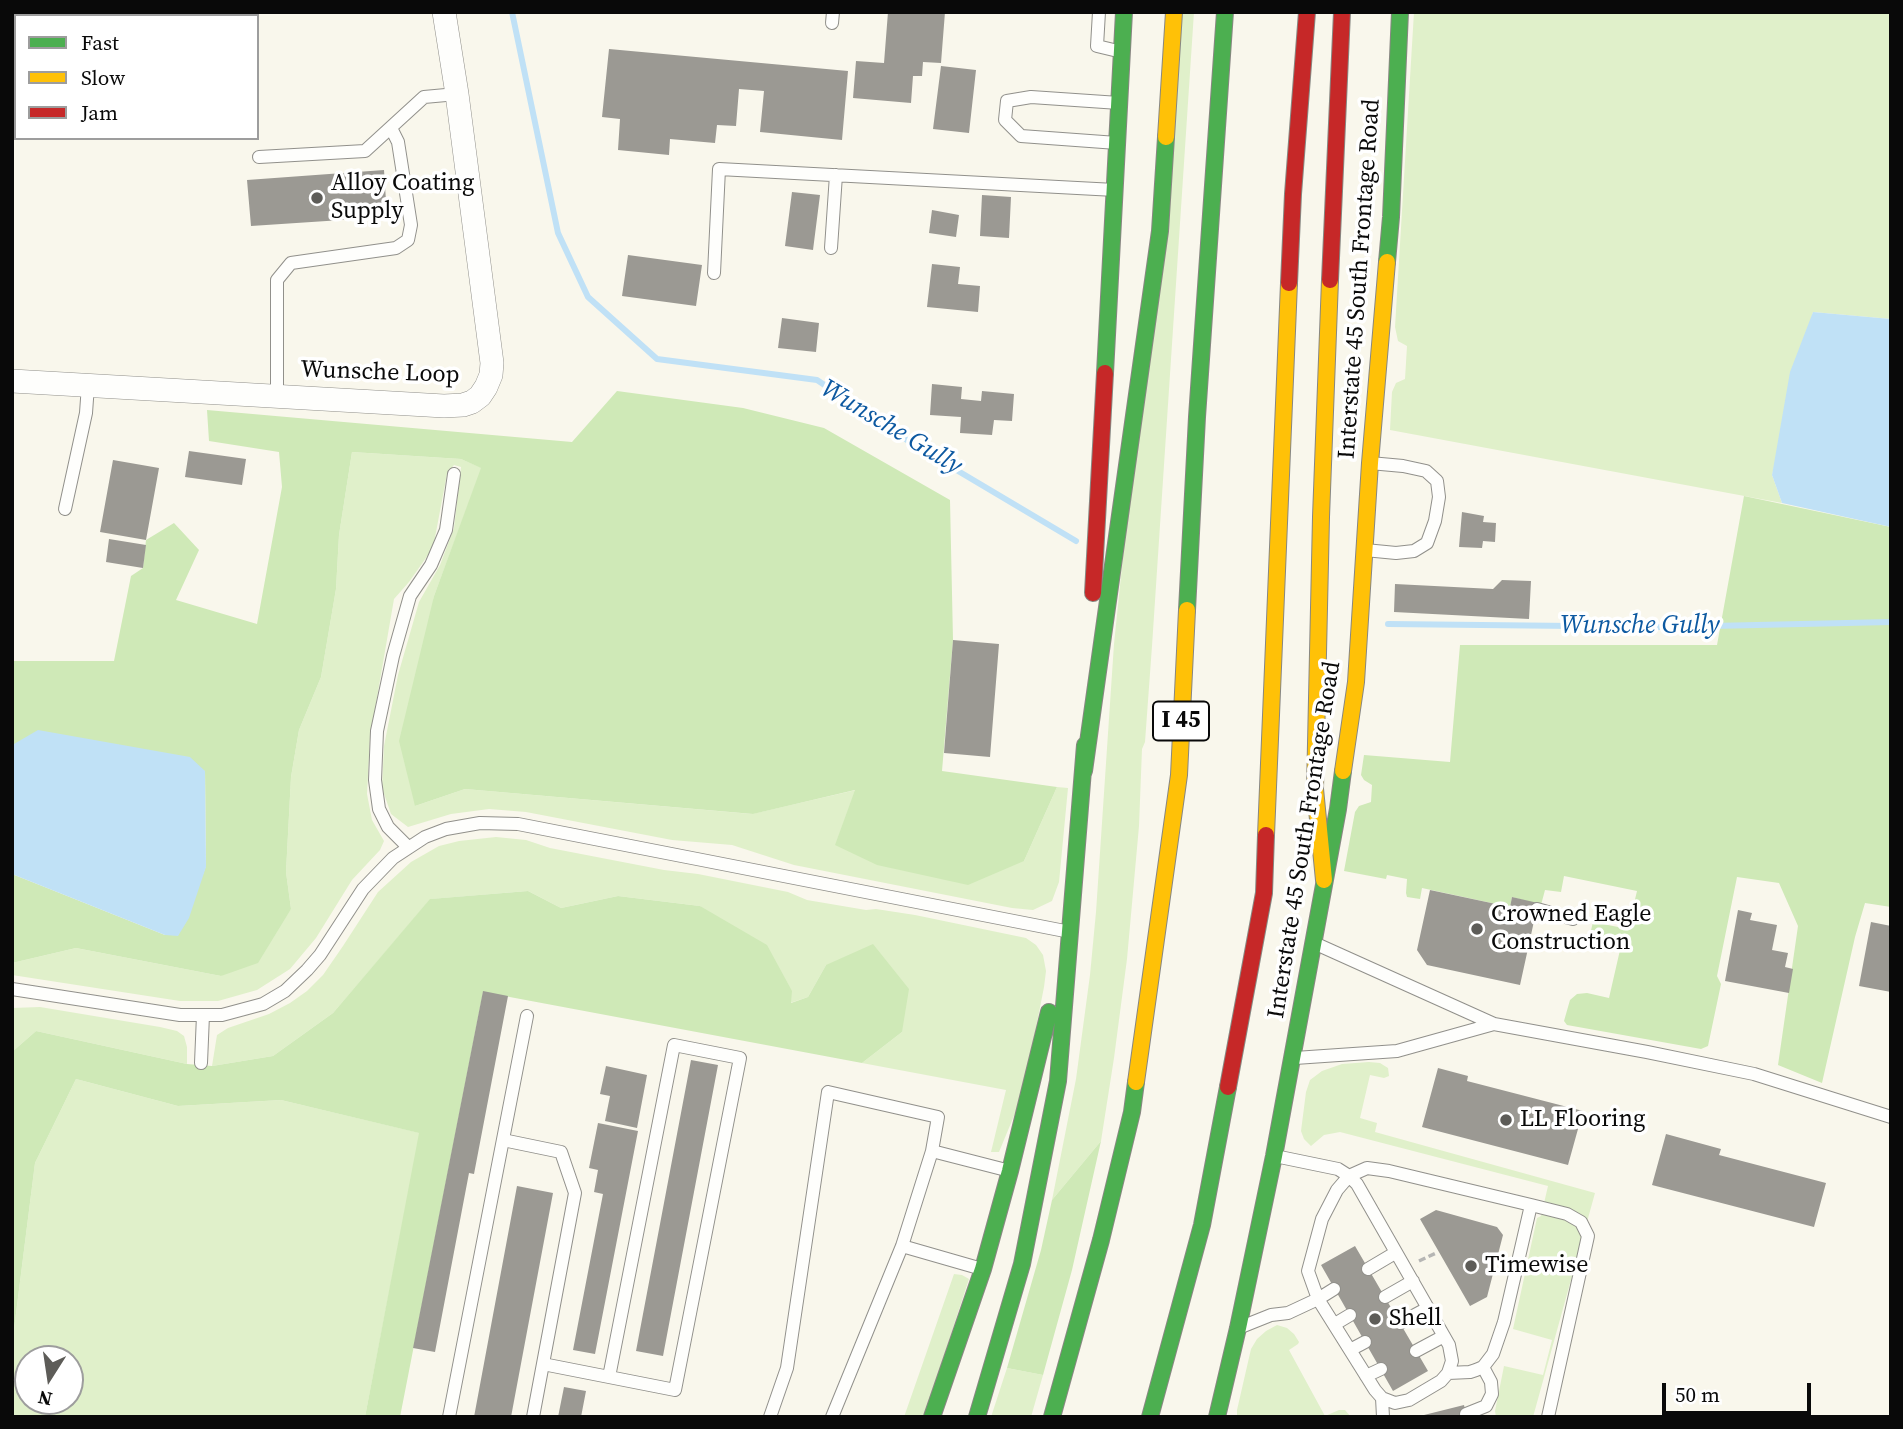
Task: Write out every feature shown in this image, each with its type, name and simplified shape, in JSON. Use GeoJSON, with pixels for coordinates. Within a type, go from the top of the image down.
{"type":"FeatureCollection","features":[{"type":"Feature","properties":{"kind":"main road"},"geometry":{"type":"LineString","coordinates":[[977,1417],[1022,1264],[1058,1081],[1084,771],[1124,12]]}},
{"type":"Feature","properties":{"kind":"main road"},"geometry":{"type":"LineString","coordinates":[[1084,771],[1160,231],[1174,12]]}},
{"type":"Feature","properties":{"kind":"main road","name":"I 45"},"geometry":{"type":"LineString","coordinates":[[1052,1417],[1101,1240],[1132,1112],[1179,775],[1197,417],[1225,12]]}},
{"type":"Feature","properties":{"kind":"main road"},"geometry":{"type":"LineString","coordinates":[[1150,1417],[1202,1225],[1264,893],[1293,194],[1307,12]]}},
{"type":"Feature","properties":{"kind":"main road"},"geometry":{"type":"LineString","coordinates":[[1324,880],[1315,775],[1323,462],[1342,12]]}},
{"type":"Feature","properties":{"kind":"main road","name":"Interstate 45 South Frontage Road"},"geometry":{"type":"LineString","coordinates":[[1217,1417],[1274,1156],[1338,809],[1356,682],[1370,463],[1391,217],[1400,12]]}},
{"type":"Feature","properties":{"kind":"main road"},"geometry":{"type":"LineString","coordinates":[[932,1417],[983,1269],[1070,932]]}},
{"type":"Feature","properties":{"kind":"street","name":"Wunsche Loop"},"geometry":{"type":"LineString","coordinates":[[12,381],[444,406],[463,405],[480,396],[491,374],[492,363],[444,12]]}},
{"type":"Feature","properties":{"kind":"lane"},"geometry":{"type":"LineString","coordinates":[[1099,12],[1097,46],[1122,52]]}},
{"type":"Feature","properties":{"kind":"lane"},"geometry":{"type":"LineString","coordinates":[[259,157],[365,151],[424,97],[457,94]]}},
{"type":"Feature","properties":{"kind":"lane"},"geometry":{"type":"LineString","coordinates":[[1117,143],[1021,136],[1004,120],[1007,101],[1031,97],[1119,103]]}},
{"type":"Feature","properties":{"kind":"lane"},"geometry":{"type":"LineString","coordinates":[[277,396],[277,280],[291,263],[396,248],[408,240],[411,225],[398,142],[391,128]]}},
{"type":"Feature","properties":{"kind":"lane"},"geometry":{"type":"LineString","coordinates":[[714,273],[719,169],[1115,190]]}},
{"type":"Feature","properties":{"kind":"lane"},"geometry":{"type":"LineString","coordinates":[[831,248],[836,175]]}},
{"type":"Feature","properties":{"kind":"lane"},"geometry":{"type":"LineString","coordinates":[[65,509],[86,412],[88,385]]}},
{"type":"Feature","properties":{"kind":"lane"},"geometry":{"type":"LineString","coordinates":[[1365,550],[1396,553],[1413,551],[1426,543],[1435,522],[1439,497],[1437,481],[1426,471],[1370,463]]}},
{"type":"Feature","properties":{"kind":"lane"},"geometry":{"type":"LineString","coordinates":[[408,847],[388,827],[379,809],[375,780],[377,731],[393,656],[410,596],[431,565],[446,530],[454,474]]}},
{"type":"Feature","properties":{"kind":"lane"},"geometry":{"type":"LineString","coordinates":[[12,989],[180,1015],[222,1015],[263,1004],[285,990],[307,970],[320,955],[363,889],[393,858],[425,837],[446,829],[480,823],[518,824],[1070,932]]}},
{"type":"Feature","properties":{"kind":"lane"},"geometry":{"type":"LineString","coordinates":[[1537,909],[1573,919]]}},
{"type":"Feature","properties":{"kind":"lane"},"geometry":{"type":"LineString","coordinates":[[1313,942],[1494,1024],[1754,1074],[1891,1117]]}},
{"type":"Feature","properties":{"kind":"lane"},"geometry":{"type":"LineString","coordinates":[[201,1063],[203,1015]]}},
{"type":"Feature","properties":{"kind":"lane"},"geometry":{"type":"LineString","coordinates":[[449,1417],[527,1016]]}},
{"type":"Feature","properties":{"kind":"lane"},"geometry":{"type":"LineString","coordinates":[[1292,1058],[1397,1051],[1494,1024]]}},
{"type":"Feature","properties":{"kind":"lane"},"geometry":{"type":"LineString","coordinates":[[543,1364],[609,1377],[676,1390],[740,1058],[674,1045],[609,1377]]}},
{"type":"Feature","properties":{"kind":"lane"},"geometry":{"type":"LineString","coordinates":[[770,1417],[787,1368],[828,1092],[938,1117],[932,1151],[902,1245],[832,1417]]}},
{"type":"Feature","properties":{"kind":"lane"},"geometry":{"type":"LineString","coordinates":[[503,1140],[561,1152],[575,1193],[533,1417]]}},
{"type":"Feature","properties":{"kind":"lane"},"geometry":{"type":"LineString","coordinates":[[932,1151],[1010,1171]]}},
{"type":"Feature","properties":{"kind":"lane"},"geometry":{"type":"LineString","coordinates":[[1274,1156],[1338,1169],[1349,1176],[1357,1184],[1449,1345],[1452,1360],[1448,1373],[1441,1381],[1409,1400],[1395,1403],[1382,1398],[1366,1376],[1318,1299],[1308,1271],[1322,1219],[1337,1190],[1349,1176],[1367,1168],[1389,1171],[1567,1214],[1581,1222],[1588,1236],[1548,1417]]}},
{"type":"Feature","properties":{"kind":"lane"},"geometry":{"type":"LineString","coordinates":[[1448,1373],[1470,1372],[1483,1367],[1493,1354],[1504,1322],[1531,1205]]}},
{"type":"Feature","properties":{"kind":"lane"},"geometry":{"type":"LineString","coordinates":[[902,1245],[983,1269]]}},
{"type":"Feature","properties":{"kind":"lane"},"geometry":{"type":"LineString","coordinates":[[1368,1269],[1395,1253]]}},
{"type":"Feature","properties":{"kind":"lane"},"geometry":{"type":"LineString","coordinates":[[1385,1297],[1413,1281]]}},
{"type":"Feature","properties":{"kind":"lane"},"geometry":{"type":"LineString","coordinates":[[1238,1328],[1271,1315],[1288,1313],[1334,1289]]}},
{"type":"Feature","properties":{"kind":"lane"},"geometry":{"type":"LineString","coordinates":[[1400,1323],[1429,1308]]}},
{"type":"Feature","properties":{"kind":"lane"},"geometry":{"type":"LineString","coordinates":[[1335,1324],[1350,1315]]}},
{"type":"Feature","properties":{"kind":"lane"},"geometry":{"type":"LineString","coordinates":[[1416,1351],[1444,1336]]}},
{"type":"Feature","properties":{"kind":"lane"},"geometry":{"type":"LineString","coordinates":[[1350,1350],[1365,1342]]}},
{"type":"Feature","properties":{"kind":"lane"},"geometry":{"type":"LineString","coordinates":[[1466,1413],[1486,1406],[1492,1394],[1491,1382],[1483,1367]]}},
{"type":"Feature","properties":{"kind":"lane"},"geometry":{"type":"LineString","coordinates":[[1366,1376],[1381,1369]]}},
{"type":"Feature","properties":{"kind":"lane"},"geometry":{"type":"LineString","coordinates":[[1382,1398],[1383,1417]]}},
{"type":"Feature","properties":{"kind":"path"},"geometry":{"type":"LineString","coordinates":[[1415,1263],[1436,1253]]}},
{"type":"Feature","properties":{"kind":"green space"},"geometry":{"type":"Polygon","coordinates":[[[1179,12],[1194,12],[1152,646],[1127,959],[1101,1141],[1052,1200],[1076,1079],[1090,975],[1114,644],[1179,12]]]}},
{"type":"Feature","properties":{"kind":"green space"},"geometry":{"type":"Polygon","coordinates":[[[1414,12],[1891,12],[1891,319],[1813,312],[1772,475],[1782,503],[1390,430],[1392,392],[1396,383],[1405,379],[1407,346],[1398,341],[1395,327],[1414,12]]]}},
{"type":"Feature","properties":{"kind":"green space"},"geometry":{"type":"Polygon","coordinates":[[[617,391],[743,408],[824,428],[950,500],[953,640],[942,771],[1057,787],[1024,861],[968,885],[877,865],[835,845],[855,790],[753,814],[465,789],[415,806],[399,741],[434,596],[481,468],[461,459],[352,452],[339,535],[336,589],[321,677],[299,730],[291,777],[286,872],[291,909],[258,963],[221,976],[76,948],[12,963],[12,874],[165,935],[178,935],[206,866],[205,771],[14,744],[12,748],[12,661],[114,661],[131,576],[143,568],[146,540],[174,523],[199,550],[176,600],[257,624],[282,487],[279,452],[209,441],[207,410],[572,442],[617,391]]]}},
{"type":"Feature","properties":{"kind":"green space"},"geometry":{"type":"Polygon","coordinates":[[[352,452],[461,459],[482,468],[434,596],[415,806],[465,789],[752,814],[856,790],[1024,861],[1057,787],[1068,788],[1059,882],[1052,901],[1033,910],[1012,908],[794,865],[732,845],[672,840],[526,812],[489,809],[451,814],[408,827],[391,814],[382,788],[384,746],[398,675],[419,602],[440,565],[454,528],[461,467],[454,465],[447,474],[433,548],[394,599],[370,738],[367,794],[372,820],[384,841],[380,850],[352,880],[316,938],[290,969],[257,990],[218,1001],[180,1001],[12,975],[12,963],[76,948],[221,976],[291,909],[286,872],[291,777],[299,730],[321,677],[336,589],[339,535],[352,452]]]}},
{"type":"Feature","properties":{"kind":"green space"},"geometry":{"type":"Polygon","coordinates":[[[1744,496],[1891,527],[1891,907],[1865,903],[1822,1083],[1778,1065],[1798,926],[1779,883],[1737,877],[1717,976],[1721,984],[1708,1046],[1701,1049],[1567,1025],[1564,1021],[1570,1000],[1577,994],[1587,993],[1609,998],[1620,950],[1588,943],[1593,922],[1628,929],[1637,891],[1564,876],[1561,892],[1545,890],[1541,905],[1512,897],[1510,907],[1422,888],[1420,899],[1407,897],[1407,879],[1387,875],[1386,879],[1344,871],[1355,812],[1359,806],[1371,802],[1372,785],[1361,775],[1364,755],[1450,762],[1460,645],[1717,645],[1744,496]]]}},
{"type":"Feature","properties":{"kind":"green space"},"geometry":{"type":"Polygon","coordinates":[[[496,837],[526,840],[550,848],[788,892],[807,900],[915,915],[1026,938],[1036,945],[1043,955],[1046,971],[1044,987],[1023,1094],[999,1152],[991,1152],[1006,1090],[862,1063],[902,1032],[826,965],[808,997],[790,1003],[700,906],[618,896],[561,908],[528,891],[431,899],[333,1013],[273,1056],[212,1066],[217,1035],[228,1028],[269,1014],[307,991],[323,975],[378,892],[411,862],[439,846],[496,837]]]}},
{"type":"Feature","properties":{"kind":"green space"},"geometry":{"type":"Polygon","coordinates":[[[528,891],[561,908],[618,896],[700,906],[767,945],[792,991],[791,1003],[808,997],[826,965],[873,944],[909,989],[902,1032],[862,1063],[483,992],[400,1417],[365,1417],[419,1133],[281,1100],[178,1106],[76,1079],[35,1163],[12,1345],[12,1052],[36,1031],[187,1064],[212,1066],[273,1056],[333,1013],[430,899],[528,891]]]}},
{"type":"Feature","properties":{"kind":"green space"},"geometry":{"type":"Polygon","coordinates":[[[40,1007],[177,1031],[184,1036],[187,1064],[36,1031],[12,1052],[12,1008],[40,1007]]]}},
{"type":"Feature","properties":{"kind":"green space"},"geometry":{"type":"Polygon","coordinates":[[[1380,1063],[1388,1068],[1389,1076],[1384,1078],[1370,1075],[1360,1118],[1377,1123],[1375,1132],[1595,1193],[1533,1417],[1496,1417],[1495,1411],[1504,1366],[1543,1375],[1552,1340],[1513,1329],[1537,1218],[1541,1216],[1548,1186],[1340,1132],[1324,1135],[1311,1146],[1301,1131],[1310,1080],[1322,1071],[1342,1064],[1380,1063]]]}},
{"type":"Feature","properties":{"kind":"green space"},"geometry":{"type":"Polygon","coordinates":[[[76,1079],[178,1106],[281,1100],[420,1133],[365,1417],[12,1417],[12,1345],[35,1163],[76,1079]]]}},
{"type":"Feature","properties":{"kind":"green space"},"geometry":{"type":"Polygon","coordinates":[[[1101,1141],[1072,1270],[1043,1375],[1007,1368],[1041,1250],[1052,1200],[1101,1141]]]}},
{"type":"Feature","properties":{"kind":"green space"},"geometry":{"type":"Polygon","coordinates":[[[954,1274],[969,1279],[924,1417],[904,1417],[954,1274]]]}},
{"type":"Feature","properties":{"kind":"green space"},"geometry":{"type":"Polygon","coordinates":[[[1277,1325],[1287,1328],[1299,1342],[1289,1350],[1325,1416],[1345,1410],[1351,1417],[1237,1417],[1251,1349],[1257,1339],[1277,1325]]]}},
{"type":"Feature","properties":{"kind":"green space"},"geometry":{"type":"Polygon","coordinates":[[[1007,1368],[1043,1375],[1031,1417],[991,1417],[1007,1368]]]}},
{"type":"Feature","properties":{"kind":"water"},"geometry":{"type":"Polygon","coordinates":[[[1813,312],[1891,319],[1891,527],[1782,503],[1772,475],[1790,372],[1813,312]]]}},
{"type":"Feature","properties":{"kind":"water"},"geometry":{"type":"Polygon","coordinates":[[[38,730],[190,757],[205,771],[206,867],[189,918],[178,936],[165,935],[12,874],[12,748],[14,744],[38,730]]]}},
{"type":"Feature","properties":{"kind":"building"},"geometry":{"type":"Polygon","coordinates":[[[888,12],[945,12],[941,63],[923,62],[922,76],[913,76],[911,103],[853,98],[856,61],[884,63],[888,12]]]}},
{"type":"Feature","properties":{"kind":"building"},"geometry":{"type":"Polygon","coordinates":[[[609,49],[848,71],[842,140],[760,132],[764,91],[739,89],[736,126],[717,125],[715,143],[670,139],[669,155],[618,150],[620,119],[602,117],[609,49]]]}},
{"type":"Feature","properties":{"kind":"building"},"geometry":{"type":"Polygon","coordinates":[[[941,66],[976,70],[969,133],[933,129],[941,66]]]}},
{"type":"Feature","properties":{"kind":"building","name":"Alloy Coating Supply"},"geometry":{"type":"Polygon","coordinates":[[[384,170],[387,217],[251,226],[247,180],[384,170]]]}},
{"type":"Feature","properties":{"kind":"building"},"geometry":{"type":"Polygon","coordinates":[[[792,192],[820,195],[813,250],[785,246],[792,192]]]}},
{"type":"Feature","properties":{"kind":"building"},"geometry":{"type":"Polygon","coordinates":[[[982,195],[1011,197],[1009,238],[980,236],[982,195]]]}},
{"type":"Feature","properties":{"kind":"building"},"geometry":{"type":"Polygon","coordinates":[[[932,210],[959,215],[956,237],[929,233],[932,210]]]}},
{"type":"Feature","properties":{"kind":"building"},"geometry":{"type":"Polygon","coordinates":[[[628,255],[702,265],[696,306],[622,296],[628,255]]]}},
{"type":"Feature","properties":{"kind":"building"},"geometry":{"type":"Polygon","coordinates":[[[932,264],[960,267],[958,284],[980,286],[978,312],[927,307],[932,264]]]}},
{"type":"Feature","properties":{"kind":"building"},"geometry":{"type":"Polygon","coordinates":[[[782,318],[819,323],[816,352],[778,348],[782,318]]]}},
{"type":"Feature","properties":{"kind":"building"},"geometry":{"type":"Polygon","coordinates":[[[932,384],[962,387],[961,399],[981,401],[982,391],[1014,394],[1012,421],[994,420],[992,435],[960,433],[961,417],[930,415],[932,384]]]}},
{"type":"Feature","properties":{"kind":"building"},"geometry":{"type":"Polygon","coordinates":[[[189,451],[246,459],[242,485],[185,477],[189,451]]]}},
{"type":"Feature","properties":{"kind":"building"},"geometry":{"type":"Polygon","coordinates":[[[113,460],[159,468],[146,540],[100,532],[113,460]]]}},
{"type":"Feature","properties":{"kind":"building"},"geometry":{"type":"Polygon","coordinates":[[[1462,512],[1484,516],[1483,522],[1496,523],[1495,542],[1483,541],[1482,548],[1459,547],[1462,512]]]}},
{"type":"Feature","properties":{"kind":"building"},"geometry":{"type":"Polygon","coordinates":[[[109,539],[146,545],[143,568],[106,562],[109,539]]]}},
{"type":"Feature","properties":{"kind":"building"},"geometry":{"type":"Polygon","coordinates":[[[1502,580],[1531,581],[1529,619],[1394,612],[1395,584],[1493,589],[1502,580]]]}},
{"type":"Feature","properties":{"kind":"building"},"geometry":{"type":"Polygon","coordinates":[[[953,640],[999,644],[990,757],[944,753],[953,640]]]}},
{"type":"Feature","properties":{"kind":"building","name":"Crowned Eagle Construction"},"geometry":{"type":"Polygon","coordinates":[[[1430,890],[1510,907],[1512,897],[1538,903],[1520,985],[1427,965],[1417,950],[1430,890]]]}},
{"type":"Feature","properties":{"kind":"building"},"geometry":{"type":"Polygon","coordinates":[[[1738,910],[1752,913],[1750,920],[1777,925],[1772,950],[1788,953],[1785,967],[1793,969],[1789,993],[1725,981],[1738,910]]]}},
{"type":"Feature","properties":{"kind":"building"},"geometry":{"type":"Polygon","coordinates":[[[1871,922],[1891,926],[1891,992],[1859,986],[1871,922]]]}},
{"type":"Feature","properties":{"kind":"building"},"geometry":{"type":"Polygon","coordinates":[[[483,991],[508,996],[474,1174],[469,1173],[435,1352],[413,1348],[483,991]]]}},
{"type":"Feature","properties":{"kind":"building"},"geometry":{"type":"Polygon","coordinates":[[[691,1060],[718,1065],[663,1356],[636,1351],[691,1060]]]}},
{"type":"Feature","properties":{"kind":"building"},"geometry":{"type":"Polygon","coordinates":[[[606,1066],[647,1075],[637,1128],[605,1121],[610,1096],[600,1094],[606,1066]]]}},
{"type":"Feature","properties":{"kind":"building","name":"LL Flooring"},"geometry":{"type":"Polygon","coordinates":[[[1438,1068],[1468,1076],[1467,1081],[1583,1111],[1568,1165],[1422,1127],[1438,1068]]]}},
{"type":"Feature","properties":{"kind":"building"},"geometry":{"type":"Polygon","coordinates":[[[598,1123],[638,1131],[595,1354],[573,1350],[603,1194],[594,1192],[598,1170],[589,1168],[598,1123]]]}},
{"type":"Feature","properties":{"kind":"building"},"geometry":{"type":"Polygon","coordinates":[[[1666,1134],[1721,1149],[1719,1155],[1826,1183],[1814,1227],[1652,1185],[1666,1134]]]}},
{"type":"Feature","properties":{"kind":"building"},"geometry":{"type":"Polygon","coordinates":[[[517,1186],[553,1193],[511,1417],[474,1417],[517,1186]]]}},
{"type":"Feature","properties":{"kind":"building","name":"Timewise"},"geometry":{"type":"Polygon","coordinates":[[[1436,1210],[1497,1227],[1503,1235],[1487,1297],[1470,1306],[1420,1219],[1436,1210]]]}},
{"type":"Feature","properties":{"kind":"building","name":"Shell"},"geometry":{"type":"Polygon","coordinates":[[[1355,1246],[1428,1371],[1393,1391],[1321,1265],[1355,1246]]]}},
{"type":"Feature","properties":{"kind":"building"},"geometry":{"type":"Polygon","coordinates":[[[564,1387],[586,1391],[581,1417],[558,1417],[564,1387]]]}},
{"type":"Feature","properties":{"kind":"building"},"geometry":{"type":"Polygon","coordinates":[[[1464,1405],[1467,1417],[1420,1416],[1464,1405]]]}},
{"type":"Feature","properties":{"kind":"waterway","name":"Wunsche Gully"},"geometry":{"type":"LineString","coordinates":[[512,12],[558,233],[588,297],[657,359],[817,380],[916,446],[1076,541]]}},
{"type":"Feature","properties":{"kind":"waterway","name":"Wunsche Gully"},"geometry":{"type":"LineString","coordinates":[[1388,624],[1667,627],[1891,622]]}},
{"type":"Feature","properties":{"kind":"traffic: fast"},"geometry":{"type":"LineString","coordinates":[[1105,373],[1124,12]]}},
{"type":"Feature","properties":{"kind":"traffic: fast"},"geometry":{"type":"LineString","coordinates":[[1187,610],[1197,417],[1225,12]]}},
{"type":"Feature","properties":{"kind":"traffic: fast"},"geometry":{"type":"LineString","coordinates":[[1387,262],[1400,12]]}},
{"type":"Feature","properties":{"kind":"traffic: fast"},"geometry":{"type":"LineString","coordinates":[[1084,771],[1160,231],[1166,137]]}},
{"type":"Feature","properties":{"kind":"traffic: fast"},"geometry":{"type":"LineString","coordinates":[[977,1417],[1022,1264],[1058,1081],[1085,745]]}},
{"type":"Feature","properties":{"kind":"traffic: fast"},"geometry":{"type":"LineString","coordinates":[[1217,1417],[1274,1156],[1343,771]]}},
{"type":"Feature","properties":{"kind":"traffic: fast"},"geometry":{"type":"LineString","coordinates":[[932,1417],[983,1269],[1049,1012]]}},
{"type":"Feature","properties":{"kind":"traffic: fast"},"geometry":{"type":"LineString","coordinates":[[1052,1417],[1101,1240],[1132,1112],[1136,1082]]}},
{"type":"Feature","properties":{"kind":"traffic: fast"},"geometry":{"type":"LineString","coordinates":[[1150,1417],[1202,1225],[1228,1087]]}},
{"type":"Feature","properties":{"kind":"traffic: slow"},"geometry":{"type":"LineString","coordinates":[[1166,137],[1174,12]]}},
{"type":"Feature","properties":{"kind":"traffic: slow"},"geometry":{"type":"LineString","coordinates":[[1343,771],[1356,682],[1370,463],[1387,262]]}},
{"type":"Feature","properties":{"kind":"traffic: slow"},"geometry":{"type":"LineString","coordinates":[[1324,880],[1315,789],[1330,280]]}},
{"type":"Feature","properties":{"kind":"traffic: slow"},"geometry":{"type":"LineString","coordinates":[[1266,835],[1289,283]]}},
{"type":"Feature","properties":{"kind":"traffic: slow"},"geometry":{"type":"LineString","coordinates":[[1136,1082],[1179,775],[1187,610]]}},
{"type":"Feature","properties":{"kind":"traffic: jam"},"geometry":{"type":"LineString","coordinates":[[1289,283],[1307,12]]}},
{"type":"Feature","properties":{"kind":"traffic: jam"},"geometry":{"type":"LineString","coordinates":[[1330,280],[1342,12]]}},
{"type":"Feature","properties":{"kind":"traffic: jam"},"geometry":{"type":"LineString","coordinates":[[1093,593],[1105,373]]}},
{"type":"Feature","properties":{"kind":"traffic: jam"},"geometry":{"type":"LineString","coordinates":[[1228,1087],[1264,893],[1266,835]]}},
{"type":"Feature","properties":{"kind":"place","name":"Alloy Coating Supply"},"geometry":{"type":"Point","coordinates":[317,198]}},
{"type":"Feature","properties":{"kind":"place","name":"Crowned Eagle Construction"},"geometry":{"type":"Point","coordinates":[1477,929]}},
{"type":"Feature","properties":{"kind":"place","name":"LL Flooring"},"geometry":{"type":"Point","coordinates":[1506,1120]}},
{"type":"Feature","properties":{"kind":"place","name":"Timewise"},"geometry":{"type":"Point","coordinates":[1471,1266]}},
{"type":"Feature","properties":{"kind":"place","name":"Shell"},"geometry":{"type":"Point","coordinates":[1375,1319]}}]}
